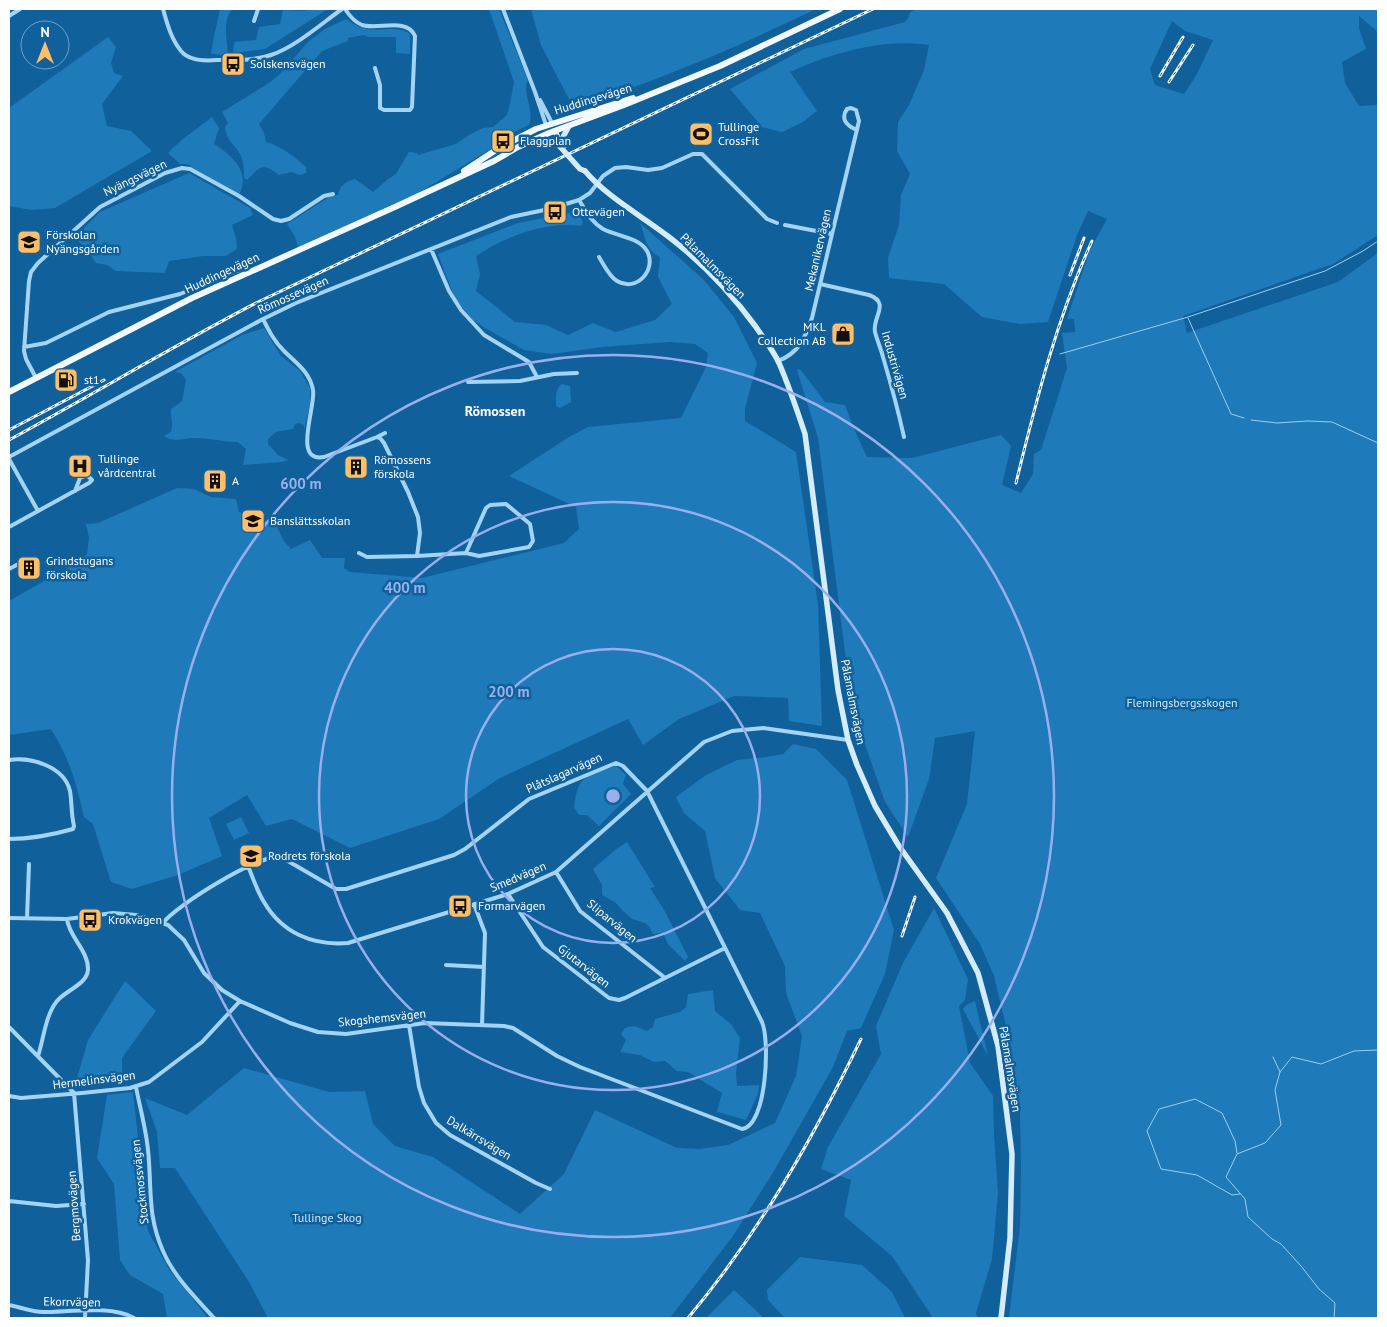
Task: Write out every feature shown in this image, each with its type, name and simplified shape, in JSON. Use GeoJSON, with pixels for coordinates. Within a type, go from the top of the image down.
{"type":"FeatureCollection","features":[{"type":"Feature","properties":{"kind":"main road","name":"Huddingevägen"},"geometry":{"type":"LineString","coordinates":[[9,392],[192,298],[397,206],[494,161],[518,147],[720,66],[840,9]]}},
{"type":"Feature","properties":{"kind":"main road","name":"Huddingevägen"},"geometry":{"type":"LineString","coordinates":[[448,182],[499,148],[549,124],[670,87]]}},
{"type":"Feature","properties":{"kind":"main road"},"geometry":{"type":"LineString","coordinates":[[549,124],[552,132]]}},
{"type":"Feature","properties":{"kind":"street"},"geometry":{"type":"LineString","coordinates":[[9,16],[20,9]]}},
{"type":"Feature","properties":{"kind":"street"},"geometry":{"type":"LineString","coordinates":[[163,9],[167,25],[180,51],[190,57],[207,60],[257,59],[270,56],[285,49],[343,9],[352,18],[368,26],[405,26],[415,36],[412,107],[410,110],[384,110],[380,108],[380,85],[375,68]]}},
{"type":"Feature","properties":{"kind":"street"},"geometry":{"type":"LineString","coordinates":[[254,21],[258,9]]}},
{"type":"Feature","properties":{"kind":"street"},"geometry":{"type":"LineString","coordinates":[[503,9],[549,124]]}},
{"type":"Feature","properties":{"kind":"street","name":"Mekanikervägen"},"geometry":{"type":"LineString","coordinates":[[778,361],[789,357],[797,348],[806,334],[812,318],[856,130],[858,115],[853,109],[847,109],[844,120],[850,128],[856,130]]}},
{"type":"Feature","properties":{"kind":"street"},"geometry":{"type":"LineString","coordinates":[[558,139],[569,126]]}},
{"type":"Feature","properties":{"kind":"street","name":"Pålamalmsvägen"},"geometry":{"type":"LineString","coordinates":[[552,132],[585,171],[598,183],[671,238],[718,281],[738,303],[778,361],[795,402],[805,434],[838,690],[848,740],[876,806],[899,846],[947,913],[978,973],[996,1037],[1012,1154],[1010,1238],[1001,1318]]}},
{"type":"Feature","properties":{"kind":"street","name":"Pålamalmsvägen"},"geometry":{"type":"LineString","coordinates":[[558,139],[580,169],[585,171]]}},
{"type":"Feature","properties":{"kind":"street","name":"Römossevägen"},"geometry":{"type":"LineString","coordinates":[[9,458],[263,319],[328,289],[511,217],[579,200],[590,193],[603,176],[615,168],[626,167],[648,170],[662,168],[693,154],[702,154],[766,219],[777,223]]}},
{"type":"Feature","properties":{"kind":"street","name":"Nyängsvägen"},"geometry":{"type":"LineString","coordinates":[[36,378],[26,359],[24,347],[29,281],[34,267],[100,207],[165,173],[182,168],[190,169],[239,196],[274,219],[289,219],[324,196],[333,194]]}},
{"type":"Feature","properties":{"kind":"street"},"geometry":{"type":"LineString","coordinates":[[579,200],[587,214],[597,224],[610,232],[642,245],[649,254],[650,262],[643,278],[636,283],[626,284],[618,282],[612,277],[599,257]]}},
{"type":"Feature","properties":{"kind":"street"},"geometry":{"type":"LineString","coordinates":[[785,225],[832,234]]}},
{"type":"Feature","properties":{"kind":"street"},"geometry":{"type":"LineString","coordinates":[[431,249],[449,291],[461,310],[484,335],[529,362],[537,377]]}},
{"type":"Feature","properties":{"kind":"street"},"geometry":{"type":"LineString","coordinates":[[24,347],[46,344],[109,312],[180,294],[240,270]]}},
{"type":"Feature","properties":{"kind":"street","name":"Industrivägen"},"geometry":{"type":"LineString","coordinates":[[820,284],[869,295],[876,298],[879,302],[880,306],[874,330],[904,437]]}},
{"type":"Feature","properties":{"kind":"street"},"geometry":{"type":"LineString","coordinates":[[263,319],[271,336],[306,372],[313,388],[314,400],[307,440],[307,448],[311,455],[317,458],[324,457],[385,433]]}},
{"type":"Feature","properties":{"kind":"street"},"geometry":{"type":"LineString","coordinates":[[468,382],[520,381],[531,380],[537,377],[576,373]]}},
{"type":"Feature","properties":{"kind":"street"},"geometry":{"type":"LineString","coordinates":[[377,437],[384,443],[415,507],[420,533],[418,556]]}},
{"type":"Feature","properties":{"kind":"street"},"geometry":{"type":"LineString","coordinates":[[9,458],[38,511]]}},
{"type":"Feature","properties":{"kind":"street"},"geometry":{"type":"LineString","coordinates":[[9,527],[75,491],[91,482],[91,477],[87,475],[80,478],[75,491]]}},
{"type":"Feature","properties":{"kind":"street"},"geometry":{"type":"LineString","coordinates":[[359,553],[367,557],[466,553],[479,556],[529,547],[533,541],[530,524],[506,504],[490,505],[486,508],[466,553]]}},
{"type":"Feature","properties":{"kind":"street"},"geometry":{"type":"LineString","coordinates":[[9,569],[26,560]]}},
{"type":"Feature","properties":{"kind":"street","name":"Smedvägen"},"geometry":{"type":"LineString","coordinates":[[248,866],[264,903],[290,931],[320,943],[348,943],[508,894],[556,872],[704,742],[732,731],[762,728],[848,740]]}},
{"type":"Feature","properties":{"kind":"street"},"geometry":{"type":"LineString","coordinates":[[9,760],[42,764],[60,774],[70,791],[74,826],[73,829],[55,834],[27,839],[9,839]]}},
{"type":"Feature","properties":{"kind":"street","name":"Plåtslagarvägen"},"geometry":{"type":"LineString","coordinates":[[163,923],[177,908],[248,866],[276,856],[281,857],[336,889],[346,889],[454,855],[465,849],[529,799],[612,763],[616,763],[623,766],[647,792],[766,1031],[764,1093],[748,1127]]}},
{"type":"Feature","properties":{"kind":"street"},"geometry":{"type":"LineString","coordinates":[[27,918],[29,864]]}},
{"type":"Feature","properties":{"kind":"street","name":"Sliparvägen"},"geometry":{"type":"LineString","coordinates":[[556,872],[580,911],[664,977]]}},
{"type":"Feature","properties":{"kind":"street","name":"Gjutarvägen"},"geometry":{"type":"LineString","coordinates":[[508,894],[544,947],[609,998],[619,1000],[625,998],[725,948]]}},
{"type":"Feature","properties":{"kind":"street"},"geometry":{"type":"LineString","coordinates":[[474,904],[485,933],[482,1025]]}},
{"type":"Feature","properties":{"kind":"street","name":"Skogshemsvägen"},"geometry":{"type":"LineString","coordinates":[[9,918],[67,919],[113,913],[136,915],[168,924],[184,940],[204,973],[222,990],[240,1001],[290,1023],[318,1032],[346,1034],[425,1023],[513,1028],[557,1056],[587,1070],[739,1128],[748,1127]]}},
{"type":"Feature","properties":{"kind":"street"},"geometry":{"type":"LineString","coordinates":[[38,1056],[51,1010],[63,994],[82,982],[88,971],[87,959],[72,933],[67,919]]}},
{"type":"Feature","properties":{"kind":"street"},"geometry":{"type":"LineString","coordinates":[[446,965],[484,967]]}},
{"type":"Feature","properties":{"kind":"street","name":"Hermelinsvägen"},"geometry":{"type":"LineString","coordinates":[[9,1096],[32,1098],[74,1092],[136,1087],[155,1079],[202,1042],[240,1001]]}},
{"type":"Feature","properties":{"kind":"street","name":"Dalkärrsvägen"},"geometry":{"type":"LineString","coordinates":[[409,1025],[418,1087],[424,1103],[436,1124],[450,1135],[550,1189]]}},
{"type":"Feature","properties":{"kind":"street"},"geometry":{"type":"LineString","coordinates":[[9,1026],[74,1092]]}},
{"type":"Feature","properties":{"kind":"street","name":"Stockmossvägen"},"geometry":{"type":"LineString","coordinates":[[136,1087],[148,1150],[150,1203],[155,1229],[166,1256],[178,1275],[214,1318]]}},
{"type":"Feature","properties":{"kind":"street","name":"Bergmovägen"},"geometry":{"type":"LineString","coordinates":[[74,1092],[88,1260],[85,1318]]}},
{"type":"Feature","properties":{"kind":"street"},"geometry":{"type":"LineString","coordinates":[[9,1201],[56,1206],[84,1204]]}},
{"type":"Feature","properties":{"kind":"street","name":"Ekorrvägen"},"geometry":{"type":"LineString","coordinates":[[9,1304],[42,1312],[86,1310],[127,1314],[134,1318]]}},
{"type":"Feature","properties":{"kind":"green space"},"geometry":{"type":"Polygon","coordinates":[[[220,9],[232,9],[226,25],[228,55],[211,54],[220,9]]]}},
{"type":"Feature","properties":{"kind":"green space"},"geometry":{"type":"Polygon","coordinates":[[[306,9],[328,9],[265,49],[233,53],[234,42],[256,40],[259,27],[280,24],[283,10],[305,11],[306,9]]]}},
{"type":"Feature","properties":{"kind":"green space"},"geometry":{"type":"Polygon","coordinates":[[[489,9],[499,9],[528,80],[526,90],[530,113],[529,125],[499,139],[499,144],[420,192],[298,247],[295,237],[287,224],[331,196],[338,195],[340,189],[348,181],[355,179],[373,192],[396,174],[409,152],[417,153],[418,155],[456,144],[483,128],[493,127],[507,115],[514,82],[489,9]]]}},
{"type":"Feature","properties":{"kind":"green space"},"geometry":{"type":"Polygon","coordinates":[[[531,9],[816,9],[696,63],[573,107],[541,45],[531,9]]]}},
{"type":"Feature","properties":{"kind":"green space","name":"Flemingsbergsskogen"},"geometry":{"type":"Polygon","coordinates":[[[917,9],[1378,9],[1378,32],[1359,16],[1359,28],[1366,49],[1342,62],[1345,83],[1359,106],[1378,105],[1378,235],[1333,264],[1183,316],[1187,333],[1338,282],[1378,253],[1378,1318],[1009,1318],[1020,1226],[1021,1168],[1020,1113],[1009,1039],[994,976],[980,944],[936,878],[967,804],[975,731],[935,738],[929,779],[908,837],[885,802],[859,727],[848,676],[818,438],[797,370],[800,369],[825,402],[845,405],[867,457],[912,458],[1001,435],[1011,446],[1002,485],[1021,493],[1033,474],[1034,454],[1041,450],[1067,368],[1062,333],[1075,332],[1074,319],[1067,319],[1090,250],[1107,219],[1088,211],[1077,235],[1048,322],[1020,324],[982,317],[944,284],[889,278],[888,258],[899,225],[901,195],[910,174],[897,151],[898,122],[909,105],[924,70],[929,45],[912,43],[876,45],[840,53],[790,72],[817,111],[803,122],[782,132],[762,127],[730,89],[804,49],[905,22],[910,12],[917,9]],[[1172,21],[1150,69],[1155,85],[1184,94],[1197,74],[1213,40],[1185,31],[1172,21]]]}},
{"type":"Feature","properties":{"kind":"green space"},"geometry":{"type":"Polygon","coordinates":[[[346,19],[356,26],[363,28],[405,31],[410,34],[410,54],[396,53],[396,37],[367,37],[364,35],[348,38],[348,41],[322,51],[259,124],[266,142],[277,146],[292,156],[306,167],[306,173],[300,175],[292,172],[279,175],[264,167],[258,169],[247,180],[244,178],[243,166],[238,150],[227,136],[225,127],[228,123],[222,112],[269,83],[280,74],[308,42],[325,29],[346,19]]]}},
{"type":"Feature","properties":{"kind":"green space"},"geometry":{"type":"Polygon","coordinates":[[[108,37],[116,47],[111,63],[114,73],[123,76],[102,104],[107,126],[131,131],[152,151],[55,208],[32,210],[9,206],[9,108],[62,70],[70,70],[70,64],[108,37]]]}},
{"type":"Feature","properties":{"kind":"green space"},"geometry":{"type":"Polygon","coordinates":[[[212,117],[219,128],[214,144],[233,159],[241,172],[243,179],[239,195],[190,168],[191,166],[180,164],[168,153],[212,117]]]}},
{"type":"Feature","properties":{"kind":"green space"},"geometry":{"type":"Polygon","coordinates":[[[189,173],[250,208],[253,215],[232,225],[237,249],[226,256],[203,256],[169,261],[165,273],[116,271],[107,265],[96,263],[86,248],[74,238],[100,212],[189,173]]]}},
{"type":"Feature","properties":{"kind":"green space"},"geometry":{"type":"Polygon","coordinates":[[[578,213],[583,222],[581,226],[553,226],[526,232],[487,249],[476,256],[480,274],[476,291],[515,322],[546,325],[568,335],[593,323],[616,332],[655,320],[672,304],[658,277],[660,257],[651,251],[640,223],[704,280],[734,317],[757,363],[745,408],[745,421],[796,452],[818,604],[822,726],[789,721],[788,698],[734,696],[679,719],[643,745],[628,719],[500,778],[439,819],[350,848],[292,819],[266,826],[247,795],[209,818],[222,856],[178,875],[132,889],[111,882],[93,824],[84,817],[72,771],[51,729],[9,735],[9,601],[87,555],[89,538],[86,524],[98,523],[177,488],[194,489],[211,497],[236,499],[239,512],[276,525],[284,541],[291,549],[310,540],[322,558],[345,558],[344,568],[350,572],[422,578],[564,543],[579,529],[576,507],[509,476],[569,437],[588,427],[681,418],[706,367],[708,353],[695,344],[670,342],[602,347],[552,354],[524,350],[472,319],[455,299],[438,254],[518,223],[578,213]]]}},
{"type":"Feature","properties":{"kind":"green space"},"geometry":{"type":"Polygon","coordinates":[[[264,328],[280,355],[300,371],[310,388],[310,405],[304,430],[304,425],[295,424],[293,429],[276,432],[268,439],[268,444],[278,455],[288,460],[243,465],[246,449],[238,442],[200,438],[175,440],[164,436],[171,432],[171,409],[182,401],[186,380],[181,373],[175,372],[242,335],[264,328]]]}},
{"type":"Feature","properties":{"kind":"green space"},"geometry":{"type":"Polygon","coordinates":[[[562,384],[570,386],[571,402],[560,408],[556,406],[556,397],[558,388],[562,384]]]}},
{"type":"Feature","properties":{"kind":"green space","name":"Tullinge Skog"},"geometry":{"type":"Polygon","coordinates":[[[793,744],[816,749],[847,780],[894,930],[885,974],[861,1028],[847,1031],[833,1067],[774,1171],[733,1236],[670,1318],[268,1318],[249,1282],[175,1168],[160,1168],[157,1132],[145,1098],[187,1115],[244,1068],[329,1092],[365,1091],[373,1124],[395,1146],[433,1157],[520,1214],[564,1174],[595,1110],[677,1148],[700,1149],[728,1145],[775,1123],[796,1076],[802,1036],[786,993],[785,966],[760,913],[740,910],[715,878],[705,831],[684,813],[676,797],[706,775],[737,760],[783,754],[793,744]]]}},
{"type":"Feature","properties":{"kind":"green space"},"geometry":{"type":"Polygon","coordinates":[[[616,766],[626,775],[623,784],[631,794],[599,826],[587,815],[579,815],[574,807],[578,788],[581,782],[591,775],[616,766]]]}},
{"type":"Feature","properties":{"kind":"green space"},"geometry":{"type":"Polygon","coordinates":[[[241,817],[249,833],[234,840],[226,824],[241,817]]]}},
{"type":"Feature","properties":{"kind":"green space"},"geometry":{"type":"Polygon","coordinates":[[[627,842],[655,887],[650,888],[663,908],[688,957],[685,961],[668,944],[663,933],[653,934],[649,926],[632,919],[616,903],[602,895],[602,885],[593,869],[627,842]]]}},
{"type":"Feature","properties":{"kind":"green space"},"geometry":{"type":"Polygon","coordinates":[[[934,908],[968,979],[965,1000],[959,1006],[970,1063],[993,1096],[998,1193],[992,1259],[976,1313],[978,1318],[933,1318],[892,1256],[844,1216],[851,1180],[821,1169],[828,1147],[881,1054],[876,1026],[903,963],[934,908]]]}},
{"type":"Feature","properties":{"kind":"green space"},"geometry":{"type":"Polygon","coordinates":[[[125,981],[156,1011],[122,1058],[122,1083],[75,1085],[88,1040],[125,981]]]}},
{"type":"Feature","properties":{"kind":"green space"},"geometry":{"type":"Polygon","coordinates":[[[713,990],[715,1011],[731,1024],[740,1038],[736,1074],[737,1086],[759,1085],[758,1094],[746,1120],[717,1112],[722,1093],[688,1072],[677,1071],[665,1061],[654,1062],[640,1055],[620,1052],[626,1040],[621,1034],[625,1028],[634,1026],[647,1031],[653,1027],[655,1019],[680,1012],[686,1007],[688,994],[713,990]]]}},
{"type":"Feature","properties":{"kind":"green space"},"geometry":{"type":"Polygon","coordinates":[[[975,1001],[988,1056],[963,1009],[966,1005],[975,1001]]]}},
{"type":"Feature","properties":{"kind":"green space"},"geometry":{"type":"Polygon","coordinates":[[[133,1092],[148,1231],[170,1271],[208,1318],[167,1318],[163,1294],[130,1275],[120,1260],[114,1184],[97,1158],[107,1095],[133,1092]]]}},
{"type":"Feature","properties":{"kind":"green space"},"geometry":{"type":"Polygon","coordinates":[[[800,1257],[862,1265],[892,1292],[905,1318],[785,1318],[768,1300],[767,1290],[800,1257]]]}},
{"type":"Feature","properties":{"kind":"green space"},"geometry":{"type":"Polygon","coordinates":[[[734,1290],[764,1318],[706,1318],[734,1290]]]}},
{"type":"Feature","properties":{"kind":"waterway"},"geometry":{"type":"LineString","coordinates":[[1060,354],[1188,317],[1325,271],[1378,241]]}},
{"type":"Feature","properties":{"kind":"waterway"},"geometry":{"type":"LineString","coordinates":[[1188,318],[1231,414],[1244,418]]}},
{"type":"Feature","properties":{"kind":"waterway"},"geometry":{"type":"LineString","coordinates":[[1251,420],[1277,423],[1332,422],[1378,443]]}},
{"type":"Feature","properties":{"kind":"waterway"},"geometry":{"type":"LineString","coordinates":[[1334,1318],[1335,1303],[1319,1289],[1281,1244],[1272,1239],[1248,1217],[1245,1199],[1226,1177],[1237,1154],[1265,1143],[1281,1125],[1275,1090],[1280,1072],[1292,1057],[1321,1064],[1354,1051],[1378,1050]]}},
{"type":"Feature","properties":{"kind":"waterway"},"geometry":{"type":"LineString","coordinates":[[1273,1057],[1280,1072]]}},
{"type":"Feature","properties":{"kind":"waterway"},"geometry":{"type":"LineString","coordinates":[[1237,1153],[1235,1141],[1222,1113],[1195,1099],[1159,1109],[1147,1131],[1161,1169],[1197,1175],[1232,1195],[1240,1194]]}},
{"type":"Feature","properties":{"kind":"railway"},"geometry":{"type":"LineString","coordinates":[[9,440],[258,302],[873,9]]}},
{"type":"Feature","properties":{"kind":"railway"},"geometry":{"type":"LineString","coordinates":[[1160,76],[1183,37]]}},
{"type":"Feature","properties":{"kind":"railway"},"geometry":{"type":"LineString","coordinates":[[1169,82],[1193,45]]}},
{"type":"Feature","properties":{"kind":"railway"},"geometry":{"type":"LineString","coordinates":[[1070,275],[1084,238]]}},
{"type":"Feature","properties":{"kind":"railway"},"geometry":{"type":"LineString","coordinates":[[1016,483],[1058,330],[1092,241]]}},
{"type":"Feature","properties":{"kind":"railway"},"geometry":{"type":"LineString","coordinates":[[9,430],[104,380]]}},
{"type":"Feature","properties":{"kind":"railway"},"geometry":{"type":"LineString","coordinates":[[902,936],[915,897]]}},
{"type":"Feature","properties":{"kind":"railway"},"geometry":{"type":"LineString","coordinates":[[688,1318],[738,1253],[783,1184],[824,1113],[861,1039]]}},
{"type":"Feature","properties":{"kind":"place","name":"Solskensvägen"},"geometry":{"type":"Point","coordinates":[233,64]}},
{"type":"Feature","properties":{"kind":"place","name":"Tullinge CrossFit"},"geometry":{"type":"Point","coordinates":[701,134]}},
{"type":"Feature","properties":{"kind":"place","name":"Flaggplan"},"geometry":{"type":"Point","coordinates":[503,141]}},
{"type":"Feature","properties":{"kind":"place","name":"Ottevägen"},"geometry":{"type":"Point","coordinates":[555,212]}},
{"type":"Feature","properties":{"kind":"place","name":"Förskolan Nyängsgården"},"geometry":{"type":"Point","coordinates":[29,242]}},
{"type":"Feature","properties":{"kind":"place","name":"MKL Collection AB"},"geometry":{"type":"Point","coordinates":[843,334]}},
{"type":"Feature","properties":{"kind":"place","name":"st1"},"geometry":{"type":"Point","coordinates":[66,380]}},
{"type":"Feature","properties":{"kind":"place","name":"Tullinge vårdcentral"},"geometry":{"type":"Point","coordinates":[80,466]}},
{"type":"Feature","properties":{"kind":"place","name":"Römossens förskola"},"geometry":{"type":"Point","coordinates":[356,467]}},
{"type":"Feature","properties":{"kind":"place","name":"A"},"geometry":{"type":"Point","coordinates":[215,481]}},
{"type":"Feature","properties":{"kind":"place","name":"Banslättsskolan"},"geometry":{"type":"Point","coordinates":[253,521]}},
{"type":"Feature","properties":{"kind":"place","name":"Grindstugans förskola"},"geometry":{"type":"Point","coordinates":[29,568]}},
{"type":"Feature","properties":{"kind":"place","name":"Rodrets förskola"},"geometry":{"type":"Point","coordinates":[251,856]}},
{"type":"Feature","properties":{"kind":"place","name":"Formarvägen"},"geometry":{"type":"Point","coordinates":[460,906]}},
{"type":"Feature","properties":{"kind":"place","name":"Krokvägen"},"geometry":{"type":"Point","coordinates":[90,920]}},
{"type":"Feature","properties":{"kind":"district","name":"Römossen"},"geometry":{"type":"Point","coordinates":[495,411]}}]}
